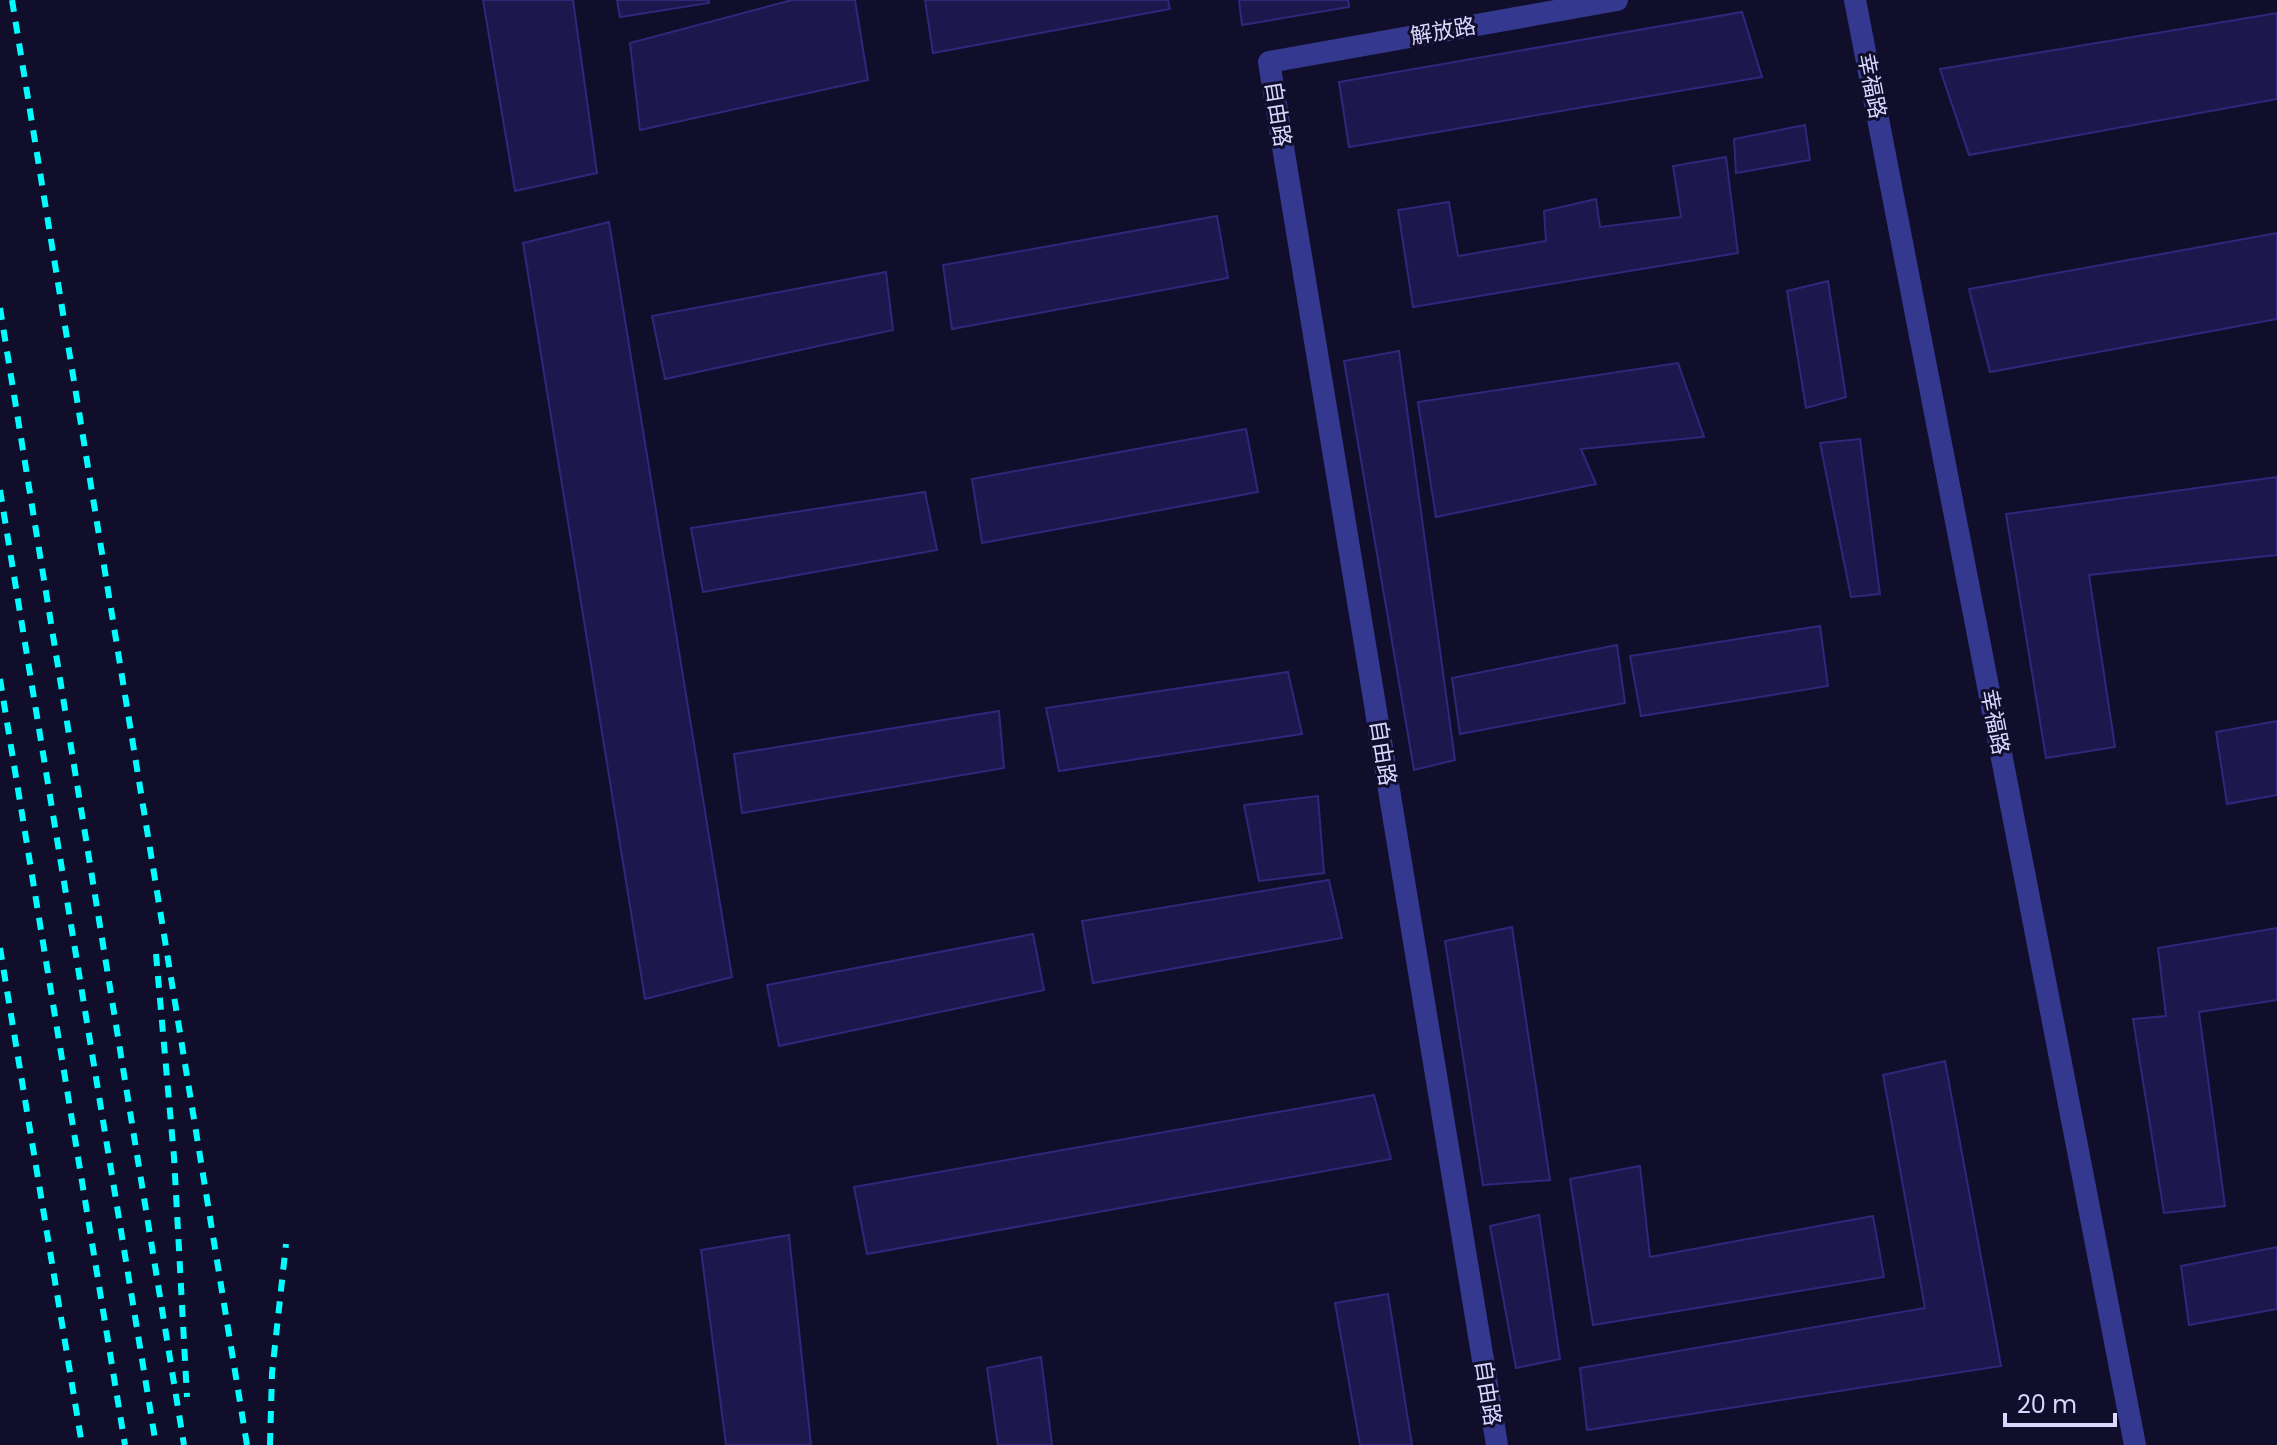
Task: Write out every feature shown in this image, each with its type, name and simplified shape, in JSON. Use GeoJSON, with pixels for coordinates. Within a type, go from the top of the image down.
{"type":"FeatureCollection","features":[{"type":"Feature","properties":{"kind":"street","name":"解放路"},"geometry":{"type":"LineString","coordinates":[[1269,62],[1617,0]]}},
{"type":"Feature","properties":{"kind":"street","name":"幸福路"},"geometry":{"type":"LineString","coordinates":[[1855,0],[2135,1445]]}},
{"type":"Feature","properties":{"kind":"street","name":"自由路"},"geometry":{"type":"LineString","coordinates":[[1269,62],[1497,1445]]}},
{"type":"Feature","properties":{"kind":"building"},"geometry":{"type":"Polygon","coordinates":[[[483,0],[573,0],[597,173],[515,191],[483,0]]]}},
{"type":"Feature","properties":{"kind":"building"},"geometry":{"type":"Polygon","coordinates":[[[617,0],[709,0],[709,3],[620,17],[617,0]]]}},
{"type":"Feature","properties":{"kind":"building"},"geometry":{"type":"Polygon","coordinates":[[[792,0],[855,0],[868,80],[640,130],[630,43],[792,0]]]}},
{"type":"Feature","properties":{"kind":"building"},"geometry":{"type":"Polygon","coordinates":[[[925,0],[1168,0],[1170,9],[933,53],[925,0]]]}},
{"type":"Feature","properties":{"kind":"building"},"geometry":{"type":"Polygon","coordinates":[[[1239,0],[1348,0],[1349,7],[1242,25],[1239,0]]]}},
{"type":"Feature","properties":{"kind":"building"},"geometry":{"type":"Polygon","coordinates":[[[1742,12],[1762,77],[1349,147],[1339,82],[1742,12]]]}},
{"type":"Feature","properties":{"kind":"building"},"geometry":{"type":"Polygon","coordinates":[[[2277,13],[2277,99],[1969,155],[1940,69],[2277,13]]]}},
{"type":"Feature","properties":{"kind":"building"},"geometry":{"type":"Polygon","coordinates":[[[1805,125],[1810,160],[1736,173],[1734,139],[1805,125]]]}},
{"type":"Feature","properties":{"kind":"building"},"geometry":{"type":"Polygon","coordinates":[[[1726,157],[1738,253],[1413,307],[1398,210],[1449,202],[1458,256],[1546,241],[1544,211],[1596,199],[1600,227],[1681,217],[1673,166],[1726,157]]]}},
{"type":"Feature","properties":{"kind":"building"},"geometry":{"type":"Polygon","coordinates":[[[1217,216],[1228,278],[952,329],[943,265],[1217,216]]]}},
{"type":"Feature","properties":{"kind":"building"},"geometry":{"type":"Polygon","coordinates":[[[609,222],[732,977],[645,999],[523,243],[609,222]]]}},
{"type":"Feature","properties":{"kind":"building"},"geometry":{"type":"Polygon","coordinates":[[[2277,233],[2277,319],[1990,372],[1969,289],[2277,233]]]}},
{"type":"Feature","properties":{"kind":"building"},"geometry":{"type":"Polygon","coordinates":[[[886,272],[893,330],[665,379],[652,316],[886,272]]]}},
{"type":"Feature","properties":{"kind":"building"},"geometry":{"type":"Polygon","coordinates":[[[1828,281],[1846,397],[1806,408],[1787,291],[1828,281]]]}},
{"type":"Feature","properties":{"kind":"building"},"geometry":{"type":"Polygon","coordinates":[[[1399,351],[1455,760],[1414,770],[1344,361],[1399,351]]]}},
{"type":"Feature","properties":{"kind":"building"},"geometry":{"type":"Polygon","coordinates":[[[1678,363],[1704,437],[1581,449],[1596,484],[1436,517],[1418,402],[1678,363]]]}},
{"type":"Feature","properties":{"kind":"building"},"geometry":{"type":"Polygon","coordinates":[[[1246,429],[1258,492],[982,543],[972,479],[1246,429]]]}},
{"type":"Feature","properties":{"kind":"building"},"geometry":{"type":"Polygon","coordinates":[[[1860,439],[1880,594],[1851,597],[1820,443],[1860,439]]]}},
{"type":"Feature","properties":{"kind":"building"},"geometry":{"type":"Polygon","coordinates":[[[2277,477],[2277,555],[2089,575],[2115,747],[2046,758],[2006,514],[2277,477]]]}},
{"type":"Feature","properties":{"kind":"building"},"geometry":{"type":"Polygon","coordinates":[[[925,492],[937,550],[703,592],[691,528],[925,492]]]}},
{"type":"Feature","properties":{"kind":"building"},"geometry":{"type":"Polygon","coordinates":[[[1820,626],[1828,686],[1641,716],[1630,656],[1820,626]]]}},
{"type":"Feature","properties":{"kind":"building"},"geometry":{"type":"Polygon","coordinates":[[[1617,645],[1625,703],[1460,734],[1452,678],[1617,645]]]}},
{"type":"Feature","properties":{"kind":"building"},"geometry":{"type":"Polygon","coordinates":[[[1288,672],[1302,734],[1059,771],[1046,708],[1288,672]]]}},
{"type":"Feature","properties":{"kind":"building"},"geometry":{"type":"Polygon","coordinates":[[[999,711],[1004,768],[742,813],[734,754],[999,711]]]}},
{"type":"Feature","properties":{"kind":"building"},"geometry":{"type":"Polygon","coordinates":[[[2277,721],[2277,795],[2227,804],[2216,732],[2277,721]]]}},
{"type":"Feature","properties":{"kind":"building"},"geometry":{"type":"Polygon","coordinates":[[[1318,796],[1324,873],[1259,881],[1244,805],[1318,796]]]}},
{"type":"Feature","properties":{"kind":"building"},"geometry":{"type":"Polygon","coordinates":[[[1329,880],[1342,938],[1093,983],[1082,921],[1329,880]]]}},
{"type":"Feature","properties":{"kind":"building"},"geometry":{"type":"Polygon","coordinates":[[[1512,927],[1550,1180],[1483,1185],[1445,941],[1512,927]]]}},
{"type":"Feature","properties":{"kind":"building"},"geometry":{"type":"Polygon","coordinates":[[[2277,928],[2277,1000],[2199,1012],[2225,1206],[2164,1213],[2133,1019],[2166,1016],[2158,948],[2277,928]]]}},
{"type":"Feature","properties":{"kind":"building"},"geometry":{"type":"Polygon","coordinates":[[[1033,934],[1044,990],[779,1046],[767,985],[1033,934]]]}},
{"type":"Feature","properties":{"kind":"building"},"geometry":{"type":"Polygon","coordinates":[[[1945,1061],[2001,1366],[1587,1430],[1580,1368],[1925,1308],[1883,1075],[1945,1061]]]}},
{"type":"Feature","properties":{"kind":"building"},"geometry":{"type":"Polygon","coordinates":[[[1374,1095],[1391,1159],[867,1254],[854,1187],[1374,1095]]]}},
{"type":"Feature","properties":{"kind":"building"},"geometry":{"type":"Polygon","coordinates":[[[1640,1166],[1650,1257],[1873,1216],[1884,1277],[1593,1325],[1570,1179],[1640,1166]]]}},
{"type":"Feature","properties":{"kind":"building"},"geometry":{"type":"Polygon","coordinates":[[[1539,1215],[1560,1359],[1516,1368],[1490,1226],[1539,1215]]]}},
{"type":"Feature","properties":{"kind":"building"},"geometry":{"type":"Polygon","coordinates":[[[789,1235],[811,1445],[726,1445],[701,1250],[789,1235]]]}},
{"type":"Feature","properties":{"kind":"building"},"geometry":{"type":"Polygon","coordinates":[[[2277,1247],[2277,1309],[2189,1325],[2181,1266],[2277,1247]]]}},
{"type":"Feature","properties":{"kind":"building"},"geometry":{"type":"Polygon","coordinates":[[[1388,1294],[1412,1445],[1360,1445],[1335,1303],[1388,1294]]]}},
{"type":"Feature","properties":{"kind":"building"},"geometry":{"type":"Polygon","coordinates":[[[1041,1357],[1052,1445],[998,1445],[987,1368],[1041,1357]]]}},
{"type":"Feature","properties":{"kind":"railway"},"geometry":{"type":"LineString","coordinates":[[12,0],[247,1445]]}},
{"type":"Feature","properties":{"kind":"railway"},"geometry":{"type":"LineString","coordinates":[[0,308],[184,1445]]}},
{"type":"Feature","properties":{"kind":"railway"},"geometry":{"type":"LineString","coordinates":[[0,490],[156,1445]]}},
{"type":"Feature","properties":{"kind":"railway"},"geometry":{"type":"LineString","coordinates":[[0,679],[125,1445]]}},
{"type":"Feature","properties":{"kind":"railway"},"geometry":{"type":"LineString","coordinates":[[0,948],[82,1445]]}},
{"type":"Feature","properties":{"kind":"railway"},"geometry":{"type":"LineString","coordinates":[[156,954],[174,1157],[187,1397]]}},
{"type":"Feature","properties":{"kind":"railway"},"geometry":{"type":"LineString","coordinates":[[270,1445],[272,1373],[286,1244]]}}]}
